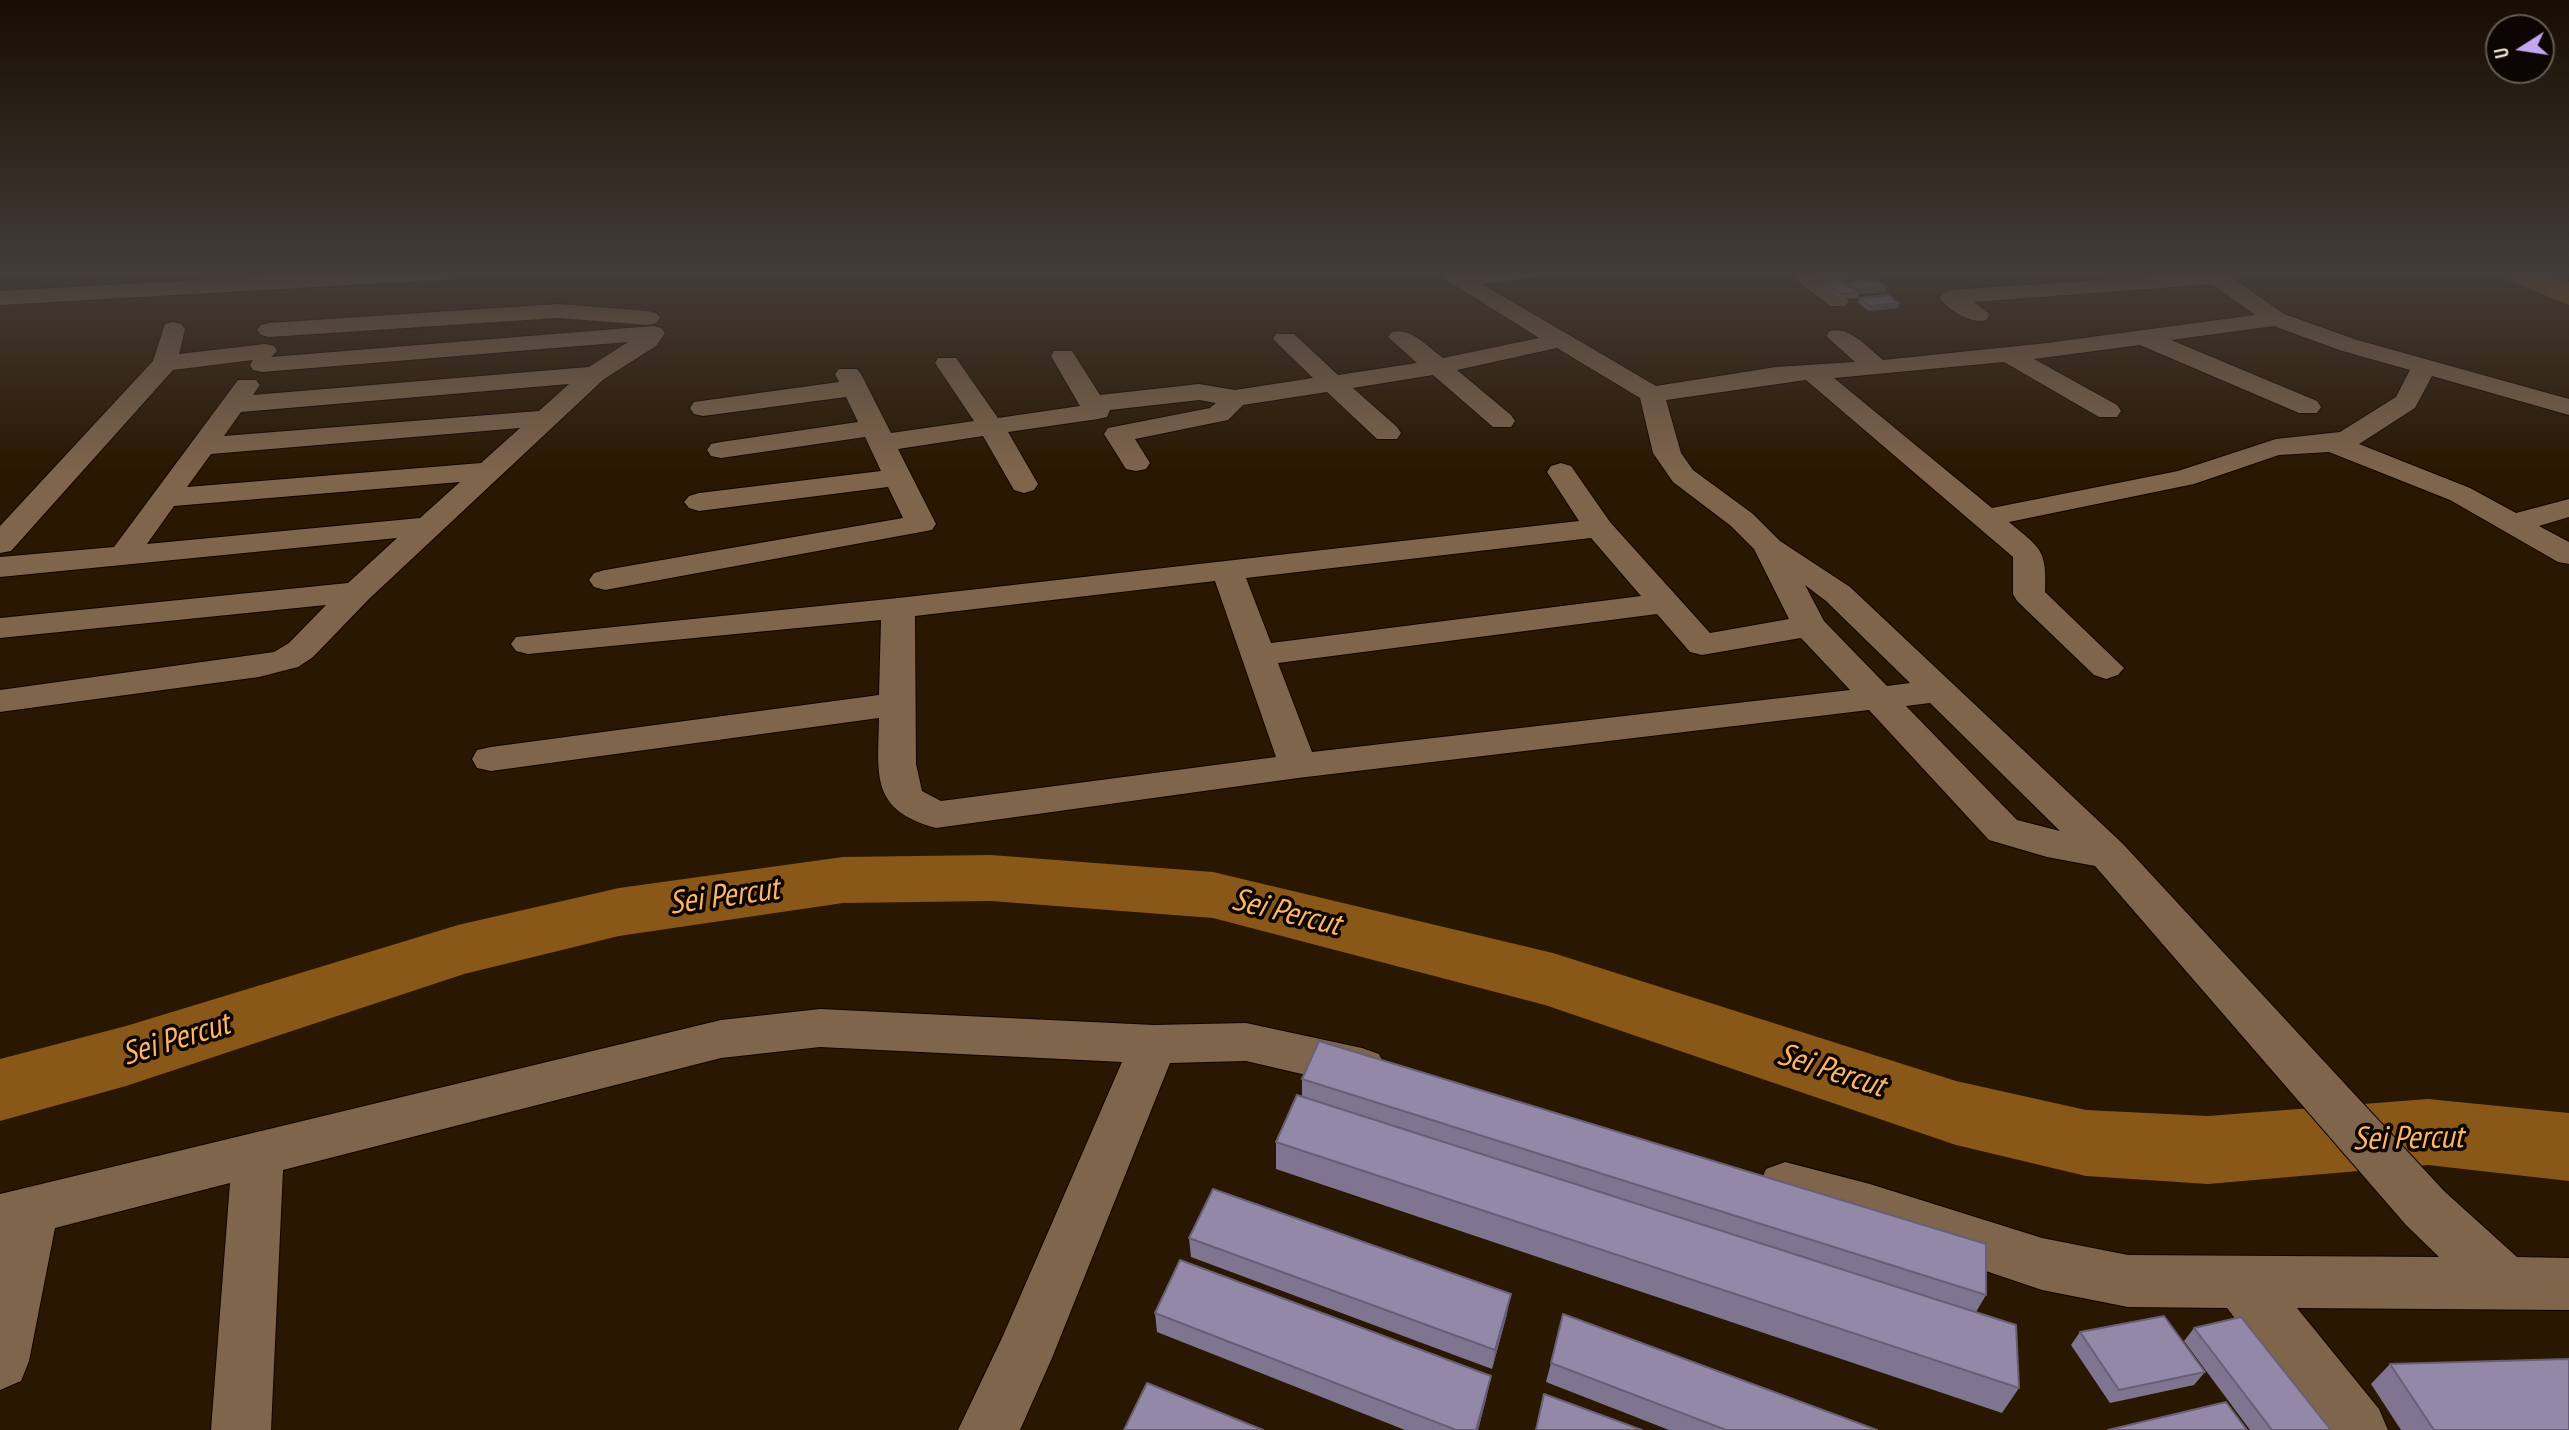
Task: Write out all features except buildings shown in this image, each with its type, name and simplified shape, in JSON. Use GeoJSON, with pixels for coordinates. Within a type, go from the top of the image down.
{"type":"FeatureCollection","features":[{"type":"Feature","properties":{"kind":"street"},"geometry":{"type":"LineString","coordinates":[[0,544],[165,363],[171,339]]}},
{"type":"Feature","properties":{"kind":"street"},"geometry":{"type":"LineString","coordinates":[[121,557],[233,405],[265,349],[265,339]]}},
{"type":"Feature","properties":{"kind":"street"},"geometry":{"type":"LineString","coordinates":[[165,363],[265,349],[514,339]]}},
{"type":"Feature","properties":{"kind":"street"},"geometry":{"type":"LineString","coordinates":[[0,701],[259,666],[286,660],[302,650],[357,592],[595,374],[622,358],[646,339]]}},
{"type":"Feature","properties":{"kind":"street"},"geometry":{"type":"LineString","coordinates":[[1285,339],[1387,433]]}},
{"type":"Feature","properties":{"kind":"street"},"geometry":{"type":"LineString","coordinates":[[1402,339],[1502,421]]}},
{"type":"Feature","properties":{"kind":"street"},"geometry":{"type":"LineString","coordinates":[[1841,339],[1878,368]]}},
{"type":"Feature","properties":{"kind":"street"},"geometry":{"type":"LineString","coordinates":[[721,450],[991,427],[1191,392],[1235,398],[1438,367],[1562,340],[1652,394],[1776,375],[1878,368],[2127,339]]}},
{"type":"Feature","properties":{"kind":"street"},"geometry":{"type":"LineString","coordinates":[[2145,339],[2308,407]]}},
{"type":"Feature","properties":{"kind":"street"},"geometry":{"type":"LineString","coordinates":[[2336,339],[2424,368],[2569,407]]}},
{"type":"Feature","properties":{"kind":"street"},"geometry":{"type":"LineString","coordinates":[[2008,354],[2108,411]]}},
{"type":"Feature","properties":{"kind":"street"},"geometry":{"type":"LineString","coordinates":[[1063,356],[1095,407],[1118,434],[1136,463]]}},
{"type":"Feature","properties":{"kind":"street"},"geometry":{"type":"LineString","coordinates":[[947,363],[991,427],[1024,484]]}},
{"type":"Feature","properties":{"kind":"street"},"geometry":{"type":"LineString","coordinates":[[1986,518],[2184,478],[2276,447],[2332,443],[2350,438],[2406,402],[2424,368]]}},
{"type":"Feature","properties":{"kind":"street"},"geometry":{"type":"LineString","coordinates":[[1811,372],[2024,550],[2031,560],[2029,594],[2106,668]]}},
{"type":"Feature","properties":{"kind":"street"},"geometry":{"type":"LineString","coordinates":[[233,405],[595,374]]}},
{"type":"Feature","properties":{"kind":"street"},"geometry":{"type":"LineString","coordinates":[[605,580],[921,524],[851,381],[703,408]]}},
{"type":"Feature","properties":{"kind":"street"},"geometry":{"type":"LineString","coordinates":[[1652,394],[1667,453],[1683,476],[1742,520],[1768,545],[1838,594],[2108,854],[2425,1208],[2505,1283]]}},
{"type":"Feature","properties":{"kind":"street"},"geometry":{"type":"LineString","coordinates":[[1118,434],[1219,414],[1235,398]]}},
{"type":"Feature","properties":{"kind":"street"},"geometry":{"type":"LineString","coordinates":[[202,446],[549,418]]}},
{"type":"Feature","properties":{"kind":"street"},"geometry":{"type":"LineString","coordinates":[[2332,443],[2460,494],[2569,555]]}},
{"type":"Feature","properties":{"kind":"street"},"geometry":{"type":"LineString","coordinates":[[164,498],[491,471]]}},
{"type":"Feature","properties":{"kind":"street"},"geometry":{"type":"LineString","coordinates":[[1561,472],[1599,528],[1702,645],[1809,626]]}},
{"type":"Feature","properties":{"kind":"street"},"geometry":{"type":"LineString","coordinates":[[699,502],[898,477]]}},
{"type":"Feature","properties":{"kind":"street"},"geometry":{"type":"LineString","coordinates":[[2511,523],[2569,508]]}},
{"type":"Feature","properties":{"kind":"street"},"geometry":{"type":"LineString","coordinates":[[0,567],[431,526]]}},
{"type":"Feature","properties":{"kind":"street"},"geometry":{"type":"LineString","coordinates":[[528,644],[898,608],[1599,528]]}},
{"type":"Feature","properties":{"kind":"street"},"geometry":{"type":"LineString","coordinates":[[1768,545],[1809,626],[2004,830],[2047,843],[2108,854]]}},
{"type":"Feature","properties":{"kind":"street"},"geometry":{"type":"LineString","coordinates":[[1228,572],[1298,766]]}},
{"type":"Feature","properties":{"kind":"street"},"geometry":{"type":"LineString","coordinates":[[0,628],[357,592]]}},
{"type":"Feature","properties":{"kind":"street"},"geometry":{"type":"LineString","coordinates":[[1258,654],[1663,603]]}},
{"type":"Feature","properties":{"kind":"street"},"geometry":{"type":"LineString","coordinates":[[898,608],[897,764],[904,798],[936,815],[1298,766],[1939,691]]}},
{"type":"Feature","properties":{"kind":"street"},"geometry":{"type":"LineString","coordinates":[[491,760],[897,704]]}},
{"type":"Feature","properties":{"kind":"street"},"geometry":{"type":"LineString","coordinates":[[0,1361],[16,1214],[734,1038],[820,1028],[1154,1045],[1246,1042],[1404,1078]]}},
{"type":"Feature","properties":{"kind":"street"},"geometry":{"type":"LineString","coordinates":[[988,1430],[1023,1359],[1154,1045]]}},
{"type":"Feature","properties":{"kind":"street"},"geometry":{"type":"LineString","coordinates":[[241,1430],[258,1154]]}},
{"type":"Feature","properties":{"kind":"street"},"geometry":{"type":"LineString","coordinates":[[1738,1172],[1870,1208],[2042,1264],[2128,1281],[2569,1284]]}},
{"type":"Feature","properties":{"kind":"street"},"geometry":{"type":"LineString","coordinates":[[2242,1282],[2358,1430]]}},
{"type":"Feature","properties":{"kind":"waterway","name":"Sei Percut"},"geometry":{"type":"LineString","coordinates":[[0,1090],[126,1056],[458,950],[619,912],[843,880],[991,878],[1213,895],[1553,980],[1956,1113],[2086,1143],[2208,1150],[2428,1132],[2569,1147]]}}]}
